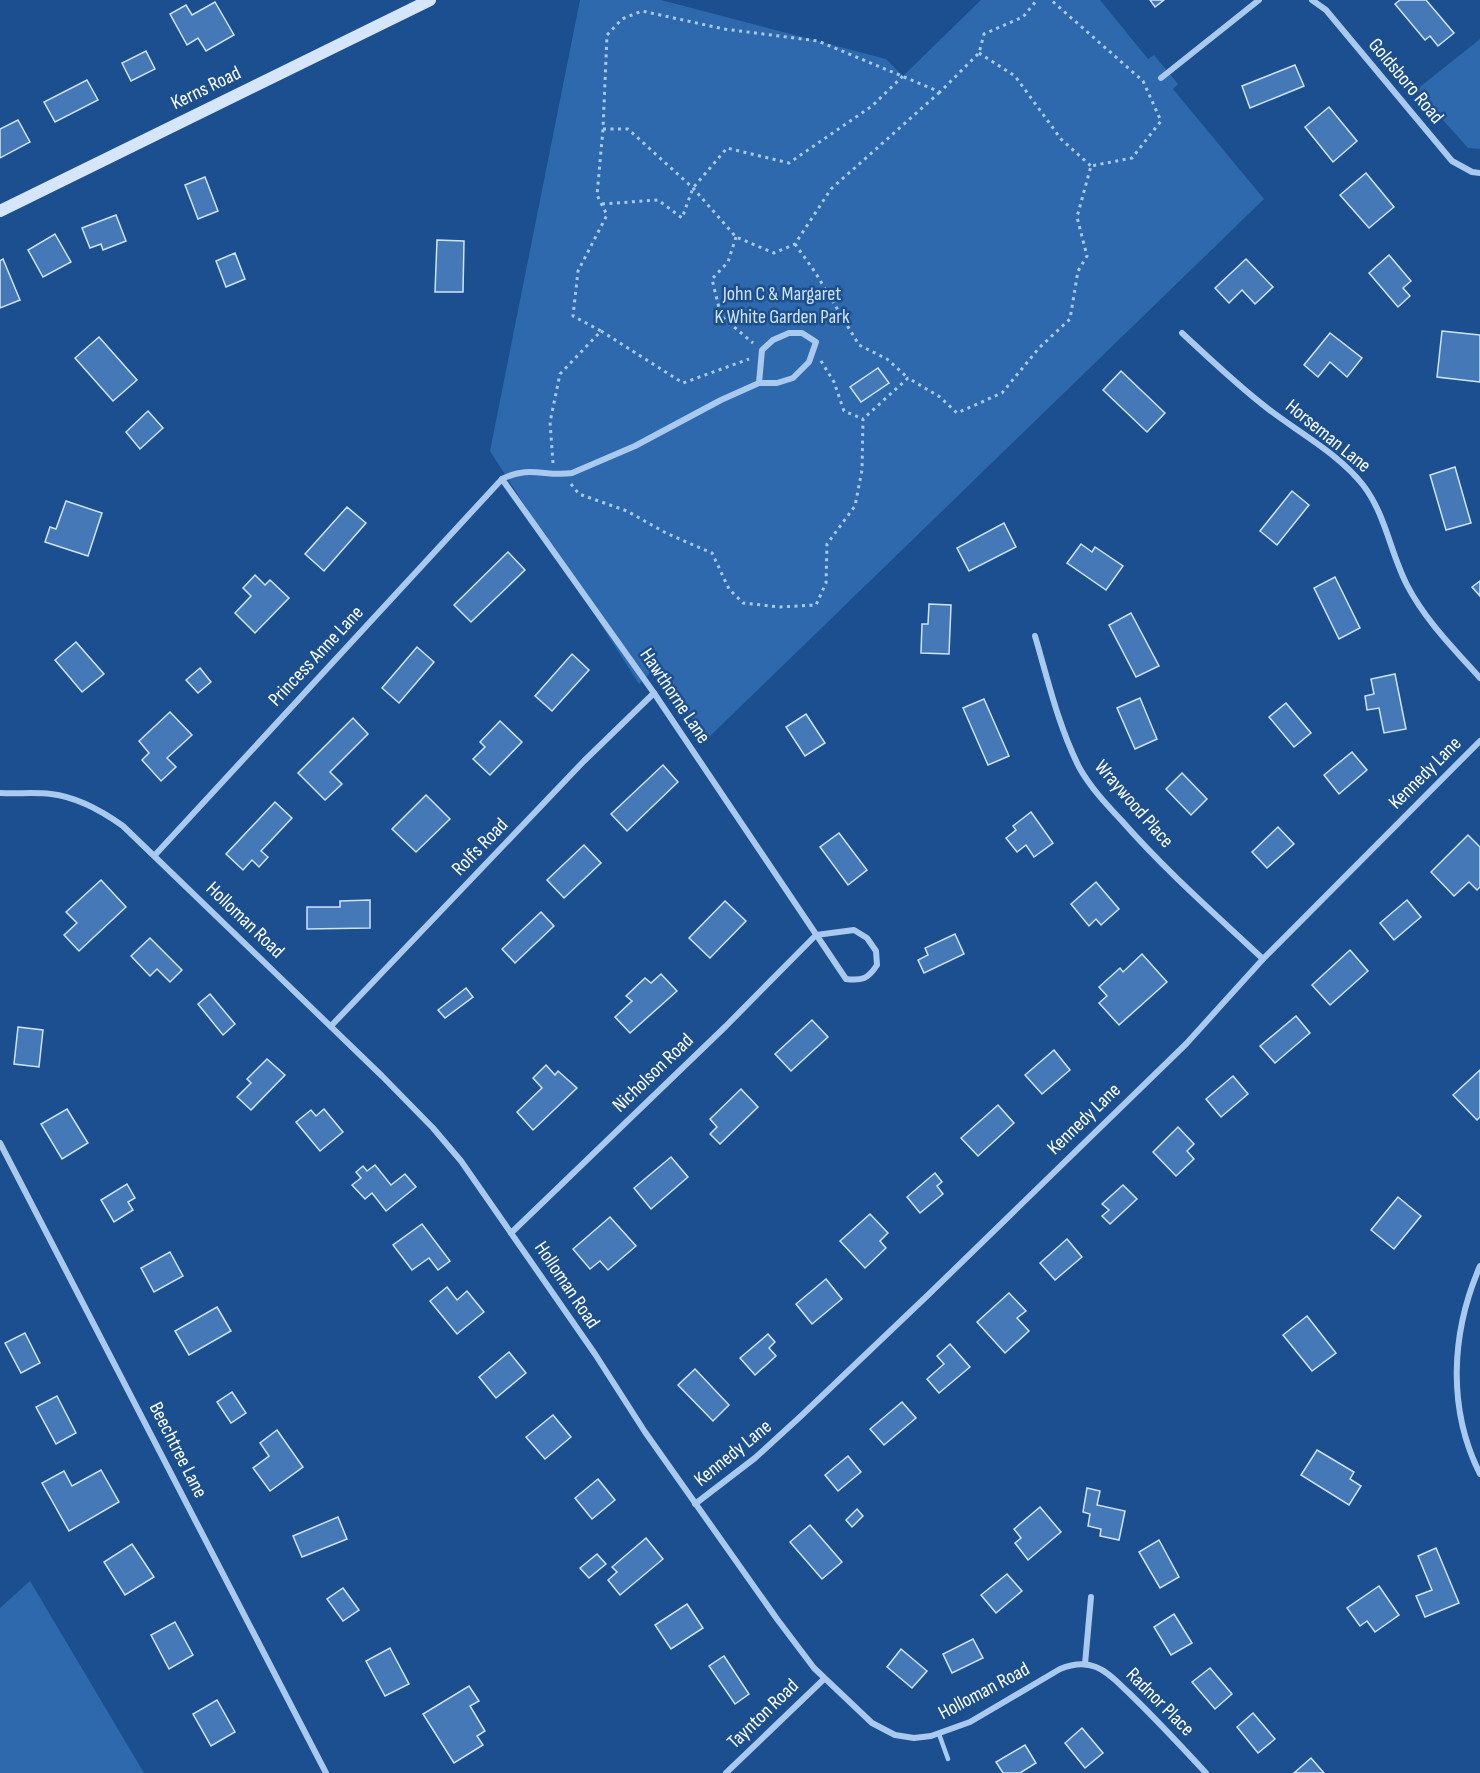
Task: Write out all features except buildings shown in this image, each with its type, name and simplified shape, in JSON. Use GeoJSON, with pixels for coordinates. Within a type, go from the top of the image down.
{"type":"FeatureCollection","features":[{"type":"Feature","properties":{"kind":"street","name":"Kerns Road"},"geometry":{"type":"LineString","coordinates":[[0,211],[430,0]]}},
{"type":"Feature","properties":{"kind":"street"},"geometry":{"type":"LineString","coordinates":[[1161,78],[1259,0]]}},
{"type":"Feature","properties":{"kind":"street","name":"Goldsboro Road"},"geometry":{"type":"LineString","coordinates":[[1312,0],[1326,10],[1452,161],[1472,172],[1480,173]]}},
{"type":"Feature","properties":{"kind":"street"},"geometry":{"type":"LineString","coordinates":[[502,479],[515,472],[572,473],[635,446],[721,400],[759,383],[777,383],[793,378],[809,362],[816,342],[802,333],[789,333],[772,340],[762,350],[759,383]]}},
{"type":"Feature","properties":{"kind":"street","name":"Horseman Lane"},"geometry":{"type":"LineString","coordinates":[[1182,333],[1251,395],[1342,464],[1362,484],[1377,507],[1406,584],[1422,610],[1480,678]]}},
{"type":"Feature","properties":{"kind":"street","name":"Hawthorne Lane"},"geometry":{"type":"LineString","coordinates":[[502,479],[654,693],[816,935],[846,979],[860,981],[870,976],[877,965],[876,951],[867,938],[854,930],[816,935]]}},
{"type":"Feature","properties":{"kind":"street","name":"Princess Anne Lane"},"geometry":{"type":"LineString","coordinates":[[154,855],[502,479]]}},
{"type":"Feature","properties":{"kind":"street","name":"Wraywood Place"},"geometry":{"type":"LineString","coordinates":[[1035,636],[1066,739],[1093,788],[1136,837],[1263,959]]}},
{"type":"Feature","properties":{"kind":"street","name":"Rolfs Road"},"geometry":{"type":"LineString","coordinates":[[331,1026],[584,761],[654,693]]}},
{"type":"Feature","properties":{"kind":"street","name":"Kennedy Lane"},"geometry":{"type":"LineString","coordinates":[[695,1504],[763,1451],[894,1328],[1186,1044],[1263,959],[1480,741]]}},
{"type":"Feature","properties":{"kind":"street","name":"Holloman Road"},"geometry":{"type":"LineString","coordinates":[[0,793],[51,794],[80,801],[104,812],[123,826],[331,1026],[433,1128],[461,1161],[695,1504],[777,1619],[824,1679],[872,1724],[895,1735],[914,1738],[939,1734],[970,1722],[1060,1669],[1085,1664]]}},
{"type":"Feature","properties":{"kind":"street","name":"Nicholson Road"},"geometry":{"type":"LineString","coordinates":[[511,1233],[726,1026],[816,935]]}},
{"type":"Feature","properties":{"kind":"street","name":"Beechtree Lane"},"geometry":{"type":"LineString","coordinates":[[0,1143],[326,1773]]}},
{"type":"Feature","properties":{"kind":"street"},"geometry":{"type":"LineString","coordinates":[[1480,1266],[1470,1293],[1462,1328],[1456,1391],[1467,1448],[1480,1474]]}},
{"type":"Feature","properties":{"kind":"street"},"geometry":{"type":"LineString","coordinates":[[1085,1664],[1091,1597]]}},
{"type":"Feature","properties":{"kind":"street","name":"Radnor Place"},"geometry":{"type":"LineString","coordinates":[[1085,1664],[1095,1666],[1111,1676],[1206,1773]]}},
{"type":"Feature","properties":{"kind":"street","name":"Taynton Road"},"geometry":{"type":"LineString","coordinates":[[726,1773],[824,1679]]}},
{"type":"Feature","properties":{"kind":"lane"},"geometry":{"type":"LineString","coordinates":[[939,1734],[948,1759]]}},
{"type":"Feature","properties":{"kind":"path"},"geometry":{"type":"LineString","coordinates":[[603,129],[628,129],[693,188],[736,237],[774,253],[795,244],[831,189],[940,92],[979,53],[984,34],[1023,17],[1037,0]]}},
{"type":"Feature","properties":{"kind":"path"},"geometry":{"type":"LineString","coordinates":[[1051,0],[1143,81],[1161,121],[1132,158],[1091,166]]}},
{"type":"Feature","properties":{"kind":"path"},"geometry":{"type":"LineString","coordinates":[[736,237],[728,262],[711,279],[721,316],[762,350],[753,358],[683,382],[573,316],[579,271],[607,215],[597,195],[603,129],[607,35],[622,19],[642,11],[724,28],[818,41],[940,92]]}},
{"type":"Feature","properties":{"kind":"path"},"geometry":{"type":"LineString","coordinates":[[979,53],[1015,76],[1061,139],[1091,166]]}},
{"type":"Feature","properties":{"kind":"path"},"geometry":{"type":"LineString","coordinates":[[602,204],[658,200],[682,218],[693,188],[727,148],[789,163],[872,106],[903,76]]}},
{"type":"Feature","properties":{"kind":"path"},"geometry":{"type":"LineString","coordinates":[[795,244],[860,345],[887,359],[909,378],[940,397],[957,413],[1002,393],[1039,348],[1070,319],[1078,271],[1087,256],[1077,217],[1091,166]]}},
{"type":"Feature","properties":{"kind":"path"},"geometry":{"type":"LineString","coordinates":[[601,331],[560,375],[550,422],[553,463],[579,494],[627,511],[666,533],[712,554],[729,589],[743,603],[780,607],[816,605],[826,583],[827,544],[855,506],[862,470],[863,419],[909,378]]}},
{"type":"Feature","properties":{"kind":"path"},"geometry":{"type":"LineString","coordinates":[[812,350],[817,354],[834,382],[844,411],[863,419]]}},
{"type":"Feature","properties":{"kind":"green space","name":"John C & Margaret K White Garden Park"},"geometry":{"type":"Polygon","coordinates":[[[580,0],[661,0],[886,59],[903,76],[981,0],[1100,0],[1148,59],[1154,55],[1178,84],[1173,89],[1264,199],[706,740],[658,665],[639,684],[490,451],[580,0]]]}},
{"type":"Feature","properties":{"kind":"green space"},"geometry":{"type":"Polygon","coordinates":[[[1480,39],[1480,149],[1468,148],[1416,90],[1480,39]]]}},
{"type":"Feature","properties":{"kind":"green space"},"geometry":{"type":"Polygon","coordinates":[[[30,1581],[144,1773],[0,1773],[0,1608],[30,1581]]]}}]}
